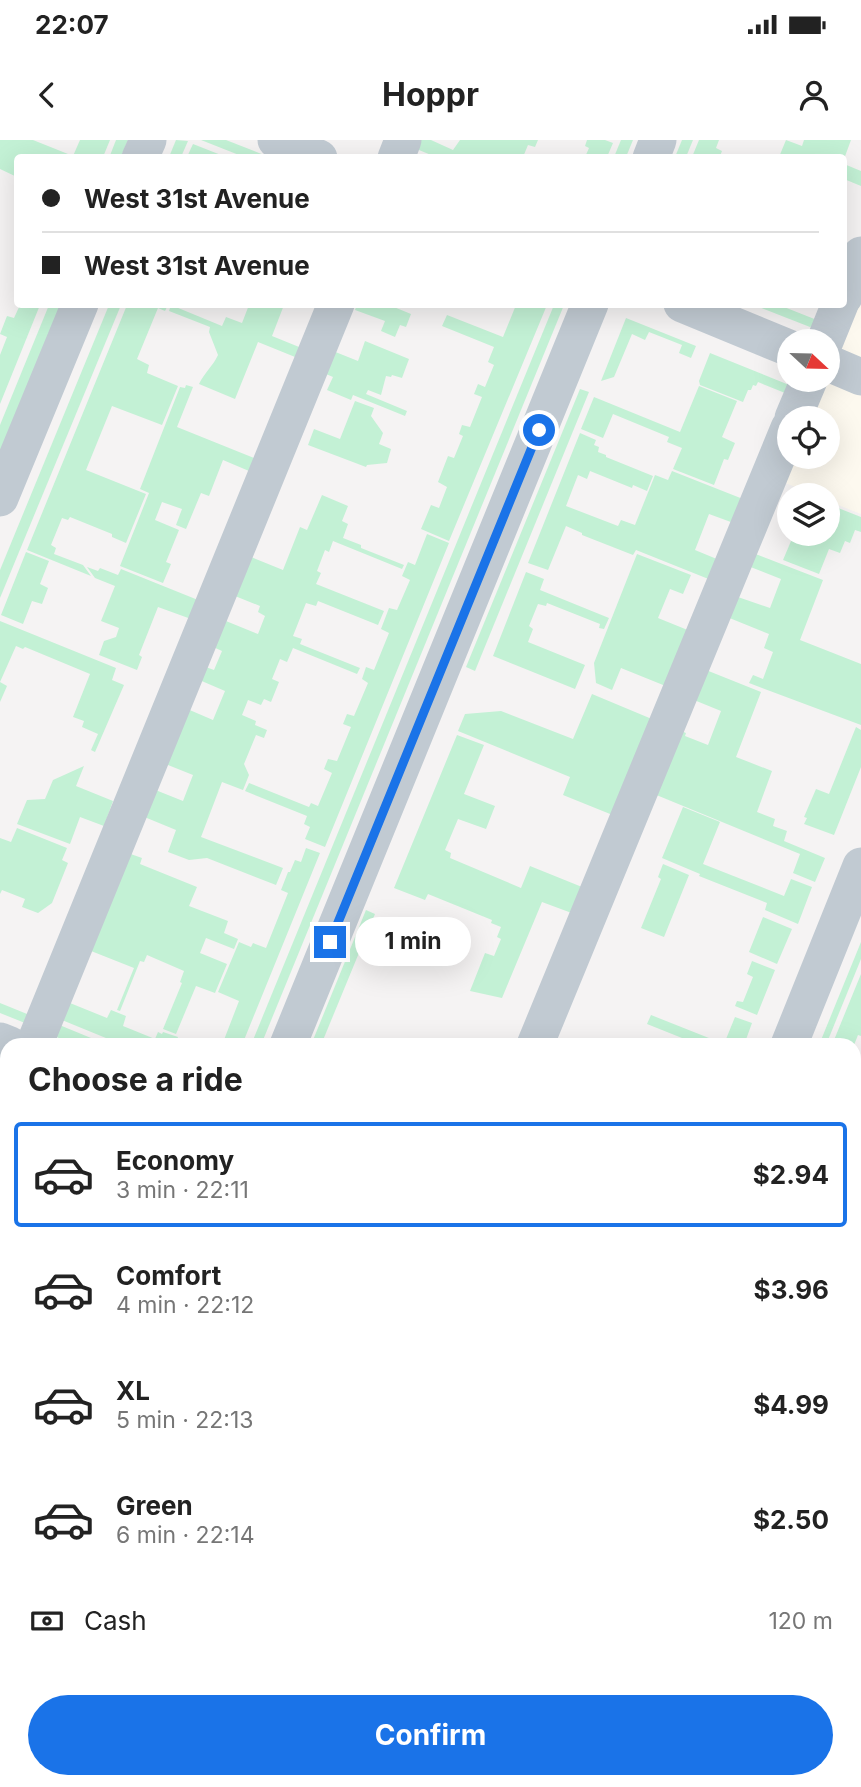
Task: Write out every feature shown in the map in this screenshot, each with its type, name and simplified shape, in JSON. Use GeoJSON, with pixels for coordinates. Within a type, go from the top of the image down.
{"type":"FeatureCollection","features":[{"type":"Feature","properties":{"kind":"street"},"geometry":{"type":"LineString","coordinates":[[276,140],[309,154]]}},
{"type":"Feature","properties":{"kind":"street"},"geometry":{"type":"LineString","coordinates":[[847,290],[861,255]]}},
{"type":"Feature","properties":{"kind":"street"},"geometry":{"type":"LineString","coordinates":[[0,498],[78,308]]}},
{"type":"Feature","properties":{"kind":"street"},"geometry":{"type":"LineString","coordinates":[[37,1038],[335,308]]}},
{"type":"Feature","properties":{"kind":"street"},"geometry":{"type":"LineString","coordinates":[[291,1038],[588,308]]}},
{"type":"Feature","properties":{"kind":"street"},"geometry":{"type":"LineString","coordinates":[[692,308],[777,343]]}},
{"type":"Feature","properties":{"kind":"street"},"geometry":{"type":"LineString","coordinates":[[830,329],[839,308]]}},
{"type":"Feature","properties":{"kind":"street"},"geometry":{"type":"LineString","coordinates":[[840,368],[861,377]]}},
{"type":"Feature","properties":{"kind":"street"},"geometry":{"type":"LineString","coordinates":[[538,1038],[777,457]]}},
{"type":"Feature","properties":{"kind":"street"},"geometry":{"type":"LineString","coordinates":[[792,1038],[861,866]]}},
{"type":"Feature","properties":{"kind":"shaded area"},"geometry":{"type":"Polygon","coordinates":[[[861,277],[861,514],[840,506],[840,483],[785,483],[778,480],[783,469],[840,469],[840,406],[808,406],[814,392],[840,392],[840,329],[861,277]]]}},
{"type":"Feature","properties":{"kind":"green space"},"geometry":{"type":"Polygon","coordinates":[[[0,140],[33,140],[68,154],[14,154],[14,176],[0,169],[0,140]]]}},
{"type":"Feature","properties":{"kind":"green space"},"geometry":{"type":"Polygon","coordinates":[[[80,140],[110,140],[104,154],[74,154],[80,140]]]}},
{"type":"Feature","properties":{"kind":"green space"},"geometry":{"type":"Polygon","coordinates":[[[116,140],[128,140],[122,154],[111,154],[116,140]]]}},
{"type":"Feature","properties":{"kind":"green space"},"geometry":{"type":"Polygon","coordinates":[[[176,140],[188,141],[182,154],[170,154],[176,140]]]}},
{"type":"Feature","properties":{"kind":"green space"},"geometry":{"type":"Polygon","coordinates":[[[201,140],[226,140],[261,154],[236,154],[201,140]]]}},
{"type":"Feature","properties":{"kind":"green space"},"geometry":{"type":"Polygon","coordinates":[[[417,140],[431,140],[453,150],[460,140],[538,140],[535,147],[528,145],[524,154],[429,154],[414,148],[417,140]]]}},
{"type":"Feature","properties":{"kind":"green space"},"geometry":{"type":"Polygon","coordinates":[[[587,140],[613,143],[608,154],[586,154],[589,148],[585,146],[587,140]]]}},
{"type":"Feature","properties":{"kind":"green space"},"geometry":{"type":"Polygon","coordinates":[[[621,140],[633,140],[627,154],[615,154],[621,140]]]}},
{"type":"Feature","properties":{"kind":"green space"},"geometry":{"type":"Polygon","coordinates":[[[682,140],[693,140],[687,154],[676,154],[682,140]]]}},
{"type":"Feature","properties":{"kind":"green space"},"geometry":{"type":"Polygon","coordinates":[[[699,140],[719,140],[716,148],[722,151],[721,154],[693,154],[699,140]]]}},
{"type":"Feature","properties":{"kind":"green space"},"geometry":{"type":"Polygon","coordinates":[[[786,140],[802,146],[804,140],[851,140],[846,154],[780,154],[786,140]]]}},
{"type":"Feature","properties":{"kind":"green space"},"geometry":{"type":"Polygon","coordinates":[[[193,144],[218,154],[188,154],[193,144]]]}},
{"type":"Feature","properties":{"kind":"green space"},"geometry":{"type":"Polygon","coordinates":[[[847,165],[861,171],[861,186],[847,180],[847,165]]]}},
{"type":"Feature","properties":{"kind":"green space"},"geometry":{"type":"Polygon","coordinates":[[[19,308],[39,308],[0,404],[0,355],[7,337],[0,334],[7,316],[14,318],[19,308]]]}},
{"type":"Feature","properties":{"kind":"green space"},"geometry":{"type":"Polygon","coordinates":[[[48,308],[60,308],[0,453],[0,425],[48,308]]]}},
{"type":"Feature","properties":{"kind":"green space"},"geometry":{"type":"Polygon","coordinates":[[[108,308],[120,308],[0,598],[0,570],[108,308]]]}},
{"type":"Feature","properties":{"kind":"green space"},"geometry":{"type":"Polygon","coordinates":[[[126,308],[158,308],[137,359],[149,365],[147,373],[178,386],[162,425],[112,406],[86,470],[146,494],[126,543],[112,537],[112,534],[70,517],[68,520],[62,518],[51,545],[56,548],[54,554],[83,565],[91,576],[27,550],[126,308]]]}},
{"type":"Feature","properties":{"kind":"green space"},"geometry":{"type":"Polygon","coordinates":[[[170,308],[178,308],[222,326],[226,317],[242,323],[248,308],[283,308],[272,336],[304,349],[300,359],[258,342],[235,399],[199,384],[218,355],[209,332],[210,327],[169,311],[170,308]]]}},
{"type":"Feature","properties":{"kind":"green space"},"geometry":{"type":"Polygon","coordinates":[[[396,308],[411,314],[406,327],[400,325],[395,337],[381,331],[385,321],[355,310],[396,308]]]}},
{"type":"Feature","properties":{"kind":"green space"},"geometry":{"type":"Polygon","coordinates":[[[515,308],[546,308],[449,541],[421,529],[431,505],[439,508],[447,487],[438,482],[448,456],[454,458],[463,436],[459,434],[462,425],[470,427],[482,397],[474,394],[478,384],[485,387],[494,365],[488,362],[494,347],[442,326],[447,315],[503,337],[515,308]]]}},
{"type":"Feature","properties":{"kind":"green space"},"geometry":{"type":"Polygon","coordinates":[[[553,308],[563,308],[264,1038],[254,1038],[553,308]]]}},
{"type":"Feature","properties":{"kind":"green space"},"geometry":{"type":"Polygon","coordinates":[[[762,308],[787,308],[822,322],[810,327],[762,308]]]}},
{"type":"Feature","properties":{"kind":"green space"},"geometry":{"type":"Polygon","coordinates":[[[626,318],[696,346],[691,358],[679,353],[682,345],[649,332],[645,340],[632,334],[614,377],[601,381],[626,318]]]}},
{"type":"Feature","properties":{"kind":"green space"},"geometry":{"type":"Polygon","coordinates":[[[365,341],[409,359],[402,378],[386,376],[381,395],[368,390],[366,394],[407,411],[405,416],[353,395],[351,400],[327,390],[333,377],[319,371],[328,349],[358,361],[365,341]]]}},
{"type":"Feature","properties":{"kind":"green space"},"geometry":{"type":"Polygon","coordinates":[[[710,353],[777,380],[777,390],[758,382],[748,390],[743,402],[700,385],[699,381],[710,353]]]}},
{"type":"Feature","properties":{"kind":"green space"},"geometry":{"type":"Polygon","coordinates":[[[186,385],[193,387],[177,427],[254,458],[249,471],[223,460],[209,496],[201,493],[186,529],[176,525],[182,509],[162,502],[155,520],[179,530],[166,562],[171,564],[163,583],[120,566],[149,493],[140,489],[180,387],[185,388],[186,385]]]}},
{"type":"Feature","properties":{"kind":"green space"},"geometry":{"type":"Polygon","coordinates":[[[699,386],[737,401],[722,437],[735,443],[728,460],[724,459],[714,485],[673,469],[682,448],[667,442],[669,437],[613,414],[603,438],[581,429],[594,397],[680,432],[699,386]]]}},
{"type":"Feature","properties":{"kind":"green space"},"geometry":{"type":"Polygon","coordinates":[[[580,389],[589,392],[475,671],[466,667],[580,389]]]}},
{"type":"Feature","properties":{"kind":"green space"},"geometry":{"type":"Polygon","coordinates":[[[355,401],[374,408],[371,416],[383,433],[379,444],[391,449],[387,463],[366,467],[308,445],[314,429],[340,439],[355,401]]]}},
{"type":"Feature","properties":{"kind":"green space"},"geometry":{"type":"Polygon","coordinates":[[[580,433],[596,440],[594,445],[599,447],[598,452],[606,457],[653,476],[647,491],[633,485],[632,488],[590,471],[587,479],[578,475],[566,506],[618,526],[621,520],[635,525],[655,475],[668,480],[672,471],[748,501],[739,525],[709,514],[695,550],[724,562],[716,582],[636,550],[633,555],[566,526],[548,570],[528,563],[580,433]]]}},
{"type":"Feature","properties":{"kind":"green space"},"geometry":{"type":"Polygon","coordinates":[[[322,495],[348,506],[342,521],[348,524],[343,538],[404,565],[402,569],[333,541],[329,552],[325,550],[317,571],[321,573],[316,584],[384,611],[378,625],[318,601],[316,606],[306,603],[293,636],[302,639],[300,644],[360,668],[357,674],[293,648],[287,662],[280,659],[272,679],[279,682],[271,702],[264,699],[261,705],[248,700],[242,715],[267,730],[264,738],[256,735],[244,764],[249,775],[243,790],[222,782],[201,837],[283,868],[276,885],[207,858],[189,860],[168,852],[176,830],[142,816],[153,789],[183,801],[193,775],[163,763],[185,708],[213,720],[225,691],[197,679],[203,666],[214,670],[222,651],[211,646],[221,619],[258,634],[265,616],[258,612],[260,606],[235,596],[251,557],[283,570],[300,527],[307,530],[322,495]]]}},
{"type":"Feature","properties":{"kind":"green space"},"geometry":{"type":"Polygon","coordinates":[[[840,509],[861,517],[861,532],[855,530],[850,543],[845,541],[840,553],[829,549],[819,574],[783,560],[789,546],[840,546],[840,509]]]}},
{"type":"Feature","properties":{"kind":"green space"},"geometry":{"type":"Polygon","coordinates":[[[427,534],[449,543],[325,847],[305,839],[310,827],[304,824],[307,816],[245,791],[249,783],[309,807],[311,803],[318,806],[332,773],[324,769],[328,759],[337,761],[351,727],[343,724],[347,714],[354,716],[368,683],[362,679],[366,667],[374,670],[389,633],[381,629],[389,608],[397,610],[410,580],[402,576],[408,562],[415,565],[427,534]]]}},
{"type":"Feature","properties":{"kind":"green space"},"geometry":{"type":"Polygon","coordinates":[[[26,552],[49,561],[40,584],[48,588],[42,604],[32,601],[23,624],[1,615],[26,552]]]}},
{"type":"Feature","properties":{"kind":"green space"},"geometry":{"type":"Polygon","coordinates":[[[753,553],[823,580],[800,640],[861,664],[861,725],[749,683],[753,675],[763,679],[773,652],[764,648],[769,634],[727,617],[735,596],[770,608],[781,579],[748,566],[753,553]]]}},
{"type":"Feature","properties":{"kind":"green space"},"geometry":{"type":"Polygon","coordinates":[[[637,554],[691,575],[683,594],[670,589],[658,618],[695,633],[673,689],[621,668],[612,690],[596,683],[594,663],[637,554]]]}},
{"type":"Feature","properties":{"kind":"green space"},"geometry":{"type":"Polygon","coordinates":[[[87,567],[98,571],[100,568],[118,575],[121,569],[198,600],[191,619],[158,607],[139,655],[142,657],[137,670],[99,655],[104,641],[116,637],[119,628],[101,621],[115,586],[95,578],[87,567]]]}},
{"type":"Feature","properties":{"kind":"green space"},"geometry":{"type":"Polygon","coordinates":[[[526,572],[544,579],[540,590],[609,618],[604,629],[599,628],[600,624],[547,603],[546,606],[538,604],[529,626],[533,629],[528,642],[585,665],[575,689],[493,656],[526,572]]]}},
{"type":"Feature","properties":{"kind":"green space"},"geometry":{"type":"Polygon","coordinates":[[[0,621],[116,668],[112,680],[124,685],[95,752],[91,750],[98,734],[82,727],[84,721],[73,717],[90,674],[25,647],[23,649],[16,646],[0,682],[0,621]]]}},
{"type":"Feature","properties":{"kind":"green space"},"geometry":{"type":"Polygon","coordinates":[[[706,670],[761,692],[736,757],[772,771],[757,812],[775,819],[773,826],[787,831],[784,841],[825,858],[815,882],[793,873],[800,854],[654,794],[679,730],[686,733],[685,736],[708,745],[721,711],[694,700],[706,670]]]}},
{"type":"Feature","properties":{"kind":"green space"},"geometry":{"type":"Polygon","coordinates":[[[0,682],[7,686],[0,702],[0,682]]]}},
{"type":"Feature","properties":{"kind":"green space"},"geometry":{"type":"Polygon","coordinates":[[[592,694],[659,722],[620,818],[563,795],[570,777],[458,731],[465,714],[501,711],[573,739],[592,694]]]}},
{"type":"Feature","properties":{"kind":"green space"},"geometry":{"type":"Polygon","coordinates":[[[856,727],[861,730],[861,767],[834,835],[804,824],[807,818],[804,817],[816,789],[829,794],[856,727]]]}},
{"type":"Feature","properties":{"kind":"green space"},"geometry":{"type":"Polygon","coordinates":[[[457,735],[484,745],[464,794],[495,806],[486,829],[458,819],[445,850],[451,853],[450,858],[521,888],[530,866],[587,889],[577,915],[542,902],[502,998],[470,991],[485,953],[494,956],[501,939],[497,937],[501,927],[491,923],[492,920],[428,894],[425,900],[394,888],[457,735]]]}},
{"type":"Feature","properties":{"kind":"green space"},"geometry":{"type":"Polygon","coordinates":[[[84,766],[76,786],[113,801],[104,826],[80,817],[70,844],[17,824],[27,800],[45,799],[53,780],[84,766]]]}},
{"type":"Feature","properties":{"kind":"green space"},"geometry":{"type":"Polygon","coordinates":[[[683,807],[720,822],[703,864],[784,896],[791,879],[812,887],[798,924],[765,910],[767,903],[662,858],[683,807]]]}},
{"type":"Feature","properties":{"kind":"green space"},"geometry":{"type":"Polygon","coordinates":[[[17,828],[67,848],[62,860],[68,863],[52,903],[38,913],[22,907],[25,899],[2,890],[0,894],[0,838],[11,842],[17,828]]]}},
{"type":"Feature","properties":{"kind":"green space"},"geometry":{"type":"Polygon","coordinates":[[[306,848],[320,853],[245,1038],[225,1038],[239,1001],[218,992],[239,942],[251,947],[253,943],[266,948],[288,893],[281,890],[288,872],[295,860],[301,862],[306,848]]]}},
{"type":"Feature","properties":{"kind":"green space"},"geometry":{"type":"Polygon","coordinates":[[[125,852],[142,858],[140,864],[197,887],[189,906],[228,921],[224,933],[238,939],[234,949],[206,938],[200,953],[227,964],[215,993],[196,986],[176,1034],[163,1029],[182,983],[180,982],[184,971],[147,955],[144,962],[140,961],[120,1011],[117,1010],[134,968],[86,949],[125,852]]]}},
{"type":"Feature","properties":{"kind":"green space"},"geometry":{"type":"Polygon","coordinates":[[[663,864],[689,875],[664,937],[641,928],[661,879],[658,877],[663,864]]]}},
{"type":"Feature","properties":{"kind":"green space"},"geometry":{"type":"Polygon","coordinates":[[[366,910],[375,914],[324,1038],[314,1038],[366,910]]]}},
{"type":"Feature","properties":{"kind":"green space"},"geometry":{"type":"Polygon","coordinates":[[[763,917],[792,929],[777,964],[749,952],[763,917]]]}},
{"type":"Feature","properties":{"kind":"green space"},"geometry":{"type":"Polygon","coordinates":[[[861,942],[861,959],[829,1038],[822,1038],[861,942]]]}},
{"type":"Feature","properties":{"kind":"green space"},"geometry":{"type":"Polygon","coordinates":[[[752,961],[775,970],[757,1015],[735,1006],[737,1001],[743,1002],[753,977],[747,974],[752,961]]]}},
{"type":"Feature","properties":{"kind":"green space"},"geometry":{"type":"Polygon","coordinates":[[[861,974],[861,1036],[835,1038],[861,974]]]}},
{"type":"Feature","properties":{"kind":"green space"},"geometry":{"type":"Polygon","coordinates":[[[0,1003],[32,1016],[25,1023],[0,1013],[0,1003]]]}},
{"type":"Feature","properties":{"kind":"green space"},"geometry":{"type":"Polygon","coordinates":[[[70,1003],[107,1018],[111,1010],[126,1016],[123,1026],[153,1038],[106,1038],[57,1018],[70,1003]]]}},
{"type":"Feature","properties":{"kind":"green space"},"geometry":{"type":"Polygon","coordinates":[[[651,1015],[709,1038],[682,1038],[647,1024],[651,1015]]]}},
{"type":"Feature","properties":{"kind":"green space"},"geometry":{"type":"Polygon","coordinates":[[[735,1017],[752,1023],[747,1038],[726,1038],[735,1017]]]}},
{"type":"Feature","properties":{"kind":"green space"},"geometry":{"type":"Polygon","coordinates":[[[57,1024],[91,1038],[59,1038],[52,1035],[57,1024]]]}},
{"type":"Feature","properties":{"kind":"green space"},"geometry":{"type":"Polygon","coordinates":[[[158,1032],[178,1038],[155,1038],[158,1032]]]}},
{"type":"Feature","properties":{"kind":"route"},"geometry":{"type":"LineString","coordinates":[[330,942],[539,430]]}}]}
